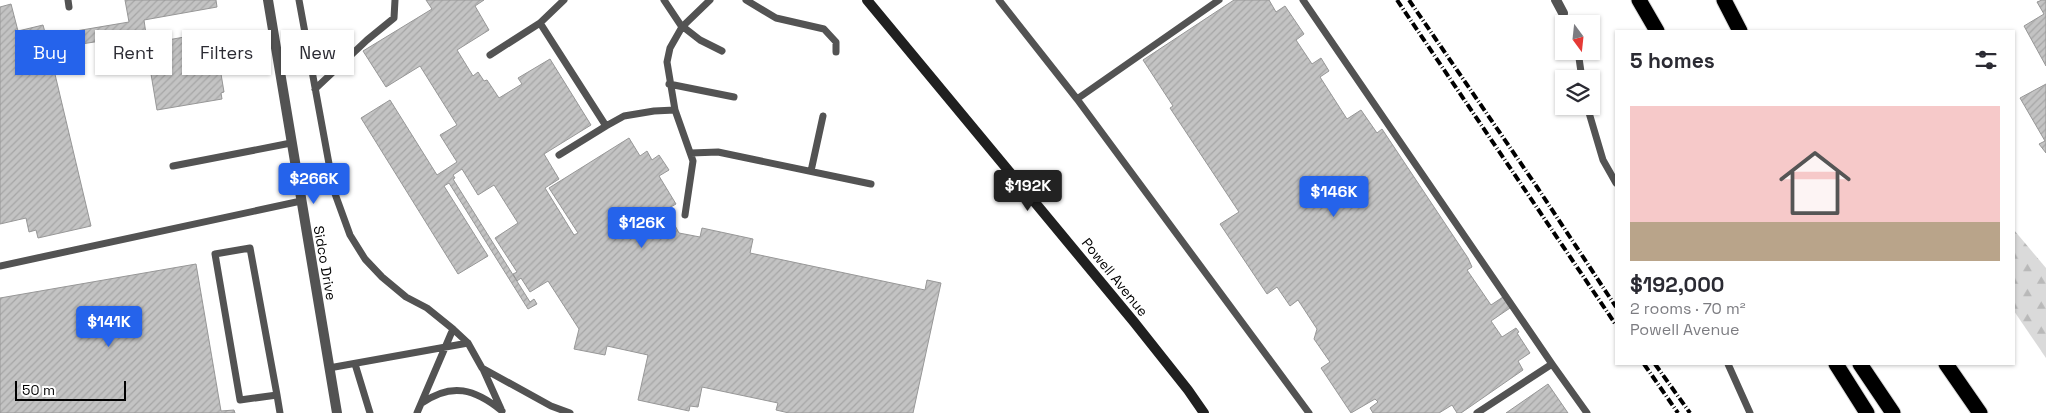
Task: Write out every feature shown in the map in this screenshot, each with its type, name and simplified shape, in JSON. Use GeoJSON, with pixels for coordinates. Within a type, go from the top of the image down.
{"type":"FeatureCollection","features":[{"type":"Feature","properties":{"kind":"highway"},"geometry":{"type":"LineString","coordinates":[[1632,0],[1647,30]]}},
{"type":"Feature","properties":{"kind":"highway"},"geometry":{"type":"LineString","coordinates":[[1639,0],[1656,30]]}},
{"type":"Feature","properties":{"kind":"highway"},"geometry":{"type":"LineString","coordinates":[[1724,0],[1739,30]]}},
{"type":"Feature","properties":{"kind":"highway"},"geometry":{"type":"LineString","coordinates":[[1837,365],[1867,413]]}},
{"type":"Feature","properties":{"kind":"highway"},"geometry":{"type":"LineString","coordinates":[[1861,365],[1893,413]]}},
{"type":"Feature","properties":{"kind":"highway"},"geometry":{"type":"LineString","coordinates":[[1947,365],[1980,413]]}},
{"type":"Feature","properties":{"kind":"main road","name":"Powell Avenue"},"geometry":{"type":"LineString","coordinates":[[867,0],[1134,322],[1204,413]]}},
{"type":"Feature","properties":{"kind":"street","name":"Sidco Drive"},"geometry":{"type":"LineString","coordinates":[[268,0],[337,413]]}},
{"type":"Feature","properties":{"kind":"street"},"geometry":{"type":"LineString","coordinates":[[1556,0],[1563,13]]}},
{"type":"Feature","properties":{"kind":"lane"},"geometry":{"type":"LineString","coordinates":[[299,0],[334,191],[350,235],[365,259],[382,277],[406,297],[427,308],[468,343],[482,368],[502,412]]}},
{"type":"Feature","properties":{"kind":"lane"},"geometry":{"type":"LineString","coordinates":[[315,89],[367,40],[394,18],[395,0]]}},
{"type":"Feature","properties":{"kind":"lane"},"geometry":{"type":"LineString","coordinates":[[490,55],[540,23],[564,0]]}},
{"type":"Feature","properties":{"kind":"lane"},"geometry":{"type":"LineString","coordinates":[[664,0],[682,26],[700,40],[722,51]]}},
{"type":"Feature","properties":{"kind":"lane"},"geometry":{"type":"LineString","coordinates":[[685,215],[693,167],[691,153],[675,110],[666,62],[670,48],[682,26],[710,0]]}},
{"type":"Feature","properties":{"kind":"lane"},"geometry":{"type":"LineString","coordinates":[[746,0],[776,18],[824,29],[830,33],[836,42],[836,52]]}},
{"type":"Feature","properties":{"kind":"lane"},"geometry":{"type":"LineString","coordinates":[[999,0],[1077,100],[1309,413]]}},
{"type":"Feature","properties":{"kind":"lane"},"geometry":{"type":"LineString","coordinates":[[1077,100],[1219,0]]}},
{"type":"Feature","properties":{"kind":"lane"},"geometry":{"type":"LineString","coordinates":[[1302,0],[1587,413]]}},
{"type":"Feature","properties":{"kind":"lane"},"geometry":{"type":"LineString","coordinates":[[540,23],[606,126]]}},
{"type":"Feature","properties":{"kind":"lane"},"geometry":{"type":"LineString","coordinates":[[669,84],[734,96]]}},
{"type":"Feature","properties":{"kind":"lane"},"geometry":{"type":"LineString","coordinates":[[559,155],[624,116],[675,110]]}},
{"type":"Feature","properties":{"kind":"lane"},"geometry":{"type":"LineString","coordinates":[[1590,115],[1603,160],[1615,181]]}},
{"type":"Feature","properties":{"kind":"lane"},"geometry":{"type":"LineString","coordinates":[[811,171],[823,116]]}},
{"type":"Feature","properties":{"kind":"lane"},"geometry":{"type":"LineString","coordinates":[[173,166],[291,142]]}},
{"type":"Feature","properties":{"kind":"lane"},"geometry":{"type":"LineString","coordinates":[[691,153],[718,152],[871,184]]}},
{"type":"Feature","properties":{"kind":"lane"},"geometry":{"type":"LineString","coordinates":[[0,266],[301,201]]}},
{"type":"Feature","properties":{"kind":"lane"},"geometry":{"type":"LineString","coordinates":[[277,395],[240,400],[215,254],[250,248],[277,395],[280,413]]}},
{"type":"Feature","properties":{"kind":"lane"},"geometry":{"type":"LineString","coordinates":[[417,413],[453,329]]}},
{"type":"Feature","properties":{"kind":"lane"},"geometry":{"type":"LineString","coordinates":[[329,368],[468,343]]}},
{"type":"Feature","properties":{"kind":"lane"},"geometry":{"type":"LineString","coordinates":[[355,364],[370,413]]}},
{"type":"Feature","properties":{"kind":"lane"},"geometry":{"type":"LineString","coordinates":[[1476,413],[1552,364]]}},
{"type":"Feature","properties":{"kind":"lane"},"geometry":{"type":"LineString","coordinates":[[1728,365],[1750,413]]}},
{"type":"Feature","properties":{"kind":"lane"},"geometry":{"type":"LineString","coordinates":[[482,368],[552,409],[570,413]]}},
{"type":"Feature","properties":{"kind":"lane"},"geometry":{"type":"LineString","coordinates":[[422,403],[438,392],[458,390],[479,395],[490,401],[502,412]]}},
{"type":"Feature","properties":{"kind":"green space"},"geometry":{"type":"Polygon","coordinates":[[[2015,231],[2046,268],[2046,358],[2015,312],[2015,231]]]}},
{"type":"Feature","properties":{"kind":"building"},"geometry":{"type":"Polygon","coordinates":[[[125,0],[216,0],[217,7],[144,20],[145,30],[95,30],[95,42],[85,43],[85,30],[82,30],[129,22],[125,0]]]}},
{"type":"Feature","properties":{"kind":"building"},"geometry":{"type":"Polygon","coordinates":[[[426,0],[484,0],[475,6],[489,30],[457,50],[473,76],[478,72],[484,81],[487,80],[499,98],[522,84],[518,78],[550,59],[591,125],[544,154],[559,179],[545,188],[574,235],[578,233],[549,188],[629,138],[640,156],[647,151],[652,160],[659,155],[669,170],[659,176],[676,204],[669,208],[675,218],[672,220],[679,233],[700,237],[702,228],[753,239],[750,253],[925,290],[927,280],[941,283],[913,413],[789,413],[776,410],[778,403],[702,387],[698,407],[690,406],[689,411],[638,400],[648,355],[607,346],[605,355],[574,349],[579,329],[548,281],[530,292],[521,278],[517,281],[513,274],[517,272],[495,238],[518,223],[494,185],[478,195],[462,169],[453,175],[455,178],[453,179],[530,302],[534,299],[537,304],[528,309],[449,183],[444,186],[488,256],[458,274],[361,118],[390,100],[437,175],[457,162],[440,135],[457,125],[420,66],[386,87],[363,51],[432,9],[426,0]]]}},
{"type":"Feature","properties":{"kind":"building"},"geometry":{"type":"Polygon","coordinates":[[[1234,0],[1269,0],[1276,12],[1285,6],[1304,34],[1296,40],[1312,64],[1321,58],[1329,71],[1320,77],[1347,119],[1361,110],[1377,133],[1382,129],[1468,258],[1472,267],[1467,270],[1491,305],[1503,297],[1510,308],[1491,321],[1502,337],[1516,328],[1519,332],[1517,333],[1530,353],[1518,361],[1523,370],[1461,413],[1457,413],[1452,405],[1439,413],[1373,413],[1370,408],[1378,402],[1375,399],[1351,413],[1321,368],[1330,362],[1314,339],[1317,329],[1298,300],[1290,306],[1277,287],[1267,294],[1220,224],[1239,212],[1170,108],[1173,106],[1143,60],[1234,0]]]}},
{"type":"Feature","properties":{"kind":"building"},"geometry":{"type":"Polygon","coordinates":[[[2046,0],[2046,66],[2024,26],[2044,14],[2037,2],[2046,0]]]}},
{"type":"Feature","properties":{"kind":"building"},"geometry":{"type":"Polygon","coordinates":[[[11,4],[18,30],[15,30],[15,75],[55,75],[91,226],[38,238],[36,230],[29,232],[26,218],[0,224],[0,7],[11,4]]]}},
{"type":"Feature","properties":{"kind":"building"},"geometry":{"type":"Polygon","coordinates":[[[43,25],[44,30],[22,30],[43,25]]]}},
{"type":"Feature","properties":{"kind":"building"},"geometry":{"type":"Polygon","coordinates":[[[182,37],[182,75],[221,75],[224,92],[221,93],[222,99],[157,110],[151,75],[172,75],[172,39],[182,37]]]}},
{"type":"Feature","properties":{"kind":"building"},"geometry":{"type":"Polygon","coordinates":[[[2046,84],[2046,153],[2039,144],[2045,141],[2020,98],[2046,84]]]}},
{"type":"Feature","properties":{"kind":"building"},"geometry":{"type":"Polygon","coordinates":[[[196,264],[221,411],[234,410],[235,413],[0,413],[0,298],[196,264]]]}},
{"type":"Feature","properties":{"kind":"building"},"geometry":{"type":"Polygon","coordinates":[[[1548,384],[1568,413],[1506,413],[1548,384]]]}},
{"type":"Feature","properties":{"kind":"railway"},"geometry":{"type":"LineString","coordinates":[[1397,0],[1615,324]]}},
{"type":"Feature","properties":{"kind":"railway"},"geometry":{"type":"LineString","coordinates":[[1409,0],[1537,187],[1615,305]]}},
{"type":"Feature","properties":{"kind":"railway"},"geometry":{"type":"LineString","coordinates":[[1645,365],[1678,413]]}},
{"type":"Feature","properties":{"kind":"railway"},"geometry":{"type":"LineString","coordinates":[[1656,365],[1690,413]]}}]}
